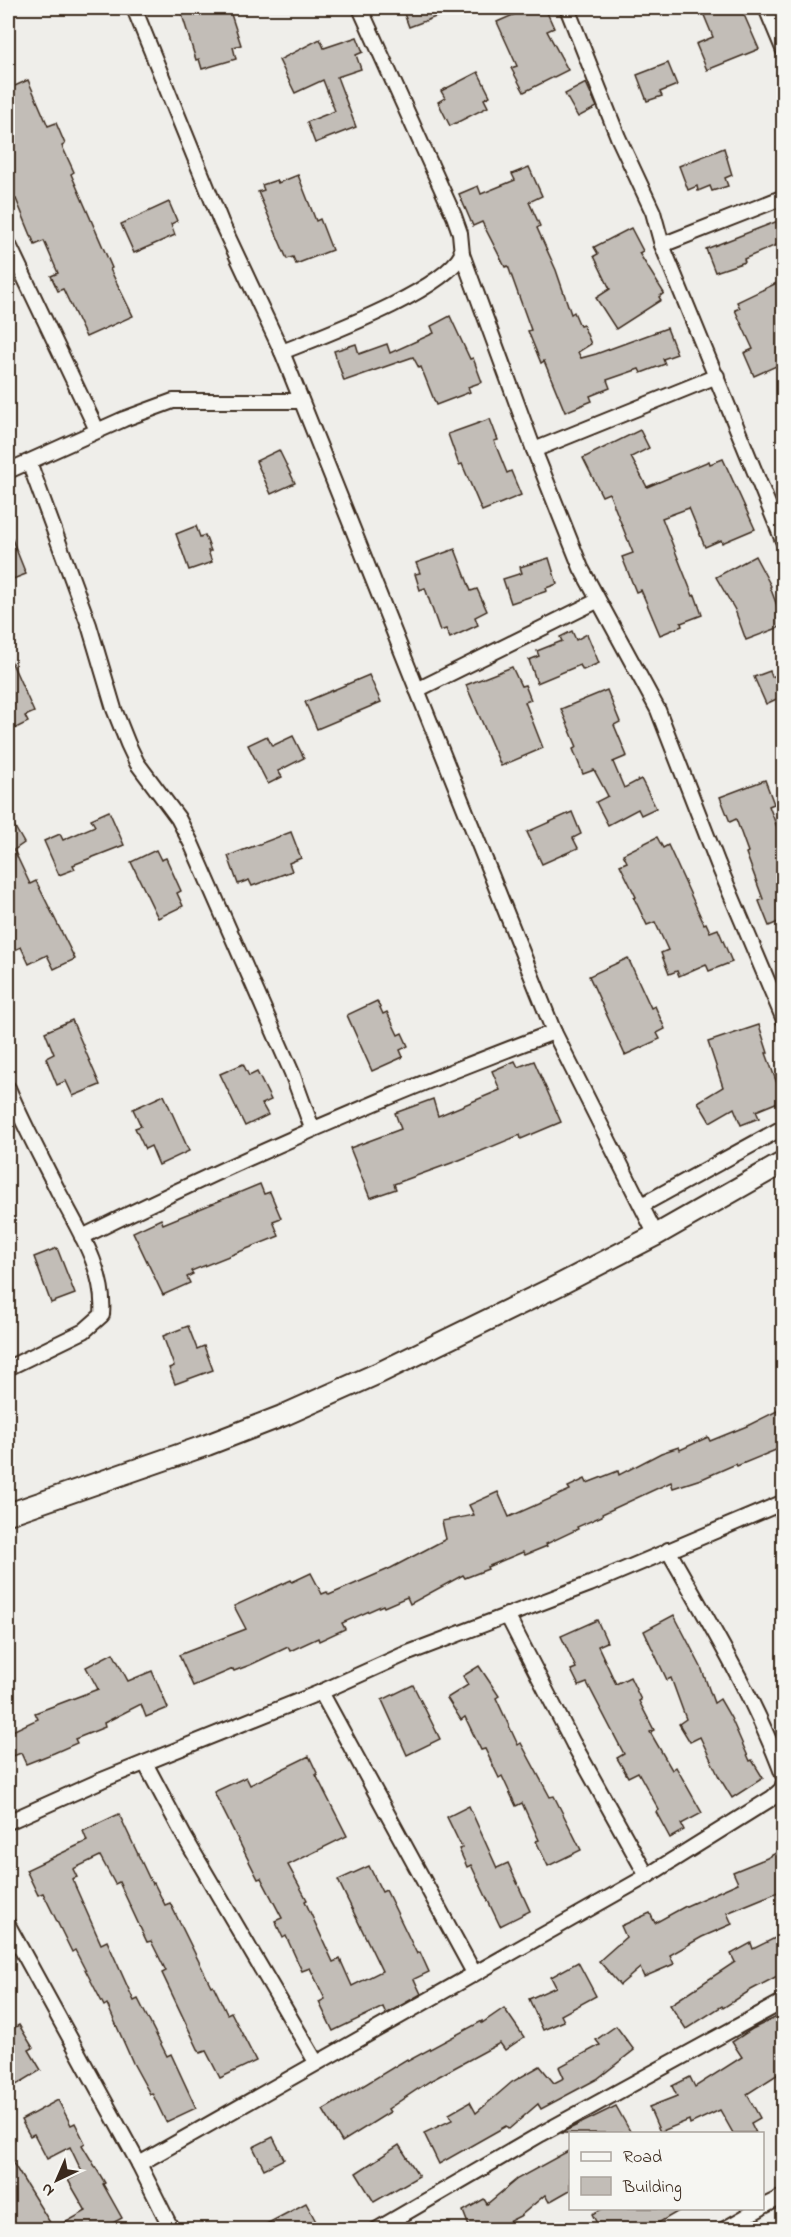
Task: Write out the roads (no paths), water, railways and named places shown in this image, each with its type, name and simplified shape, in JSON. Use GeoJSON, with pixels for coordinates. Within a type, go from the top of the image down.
{"type":"FeatureCollection","features":[{"type":"Feature","properties":{"kind":"street"},"geometry":{"type":"LineString","coordinates":[[134,8],[221,222],[282,352],[554,1032],[656,1234]]}},
{"type":"Feature","properties":{"kind":"street"},"geometry":{"type":"LineString","coordinates":[[360,8],[454,216],[460,233],[462,254],[577,559],[597,601],[658,710],[718,864],[783,1020]]}},
{"type":"Feature","properties":{"kind":"street"},"geometry":{"type":"LineString","coordinates":[[567,8],[618,137],[653,212],[662,245],[783,543]]}},
{"type":"Feature","properties":{"kind":"street"},"geometry":{"type":"LineString","coordinates":[[766,8],[783,51]]}},
{"type":"Feature","properties":{"kind":"street"},"geometry":{"type":"LineString","coordinates":[[662,245],[783,197]]}},
{"type":"Feature","properties":{"kind":"street"},"geometry":{"type":"LineString","coordinates":[[8,243],[97,430]]}},
{"type":"Feature","properties":{"kind":"street"},"geometry":{"type":"LineString","coordinates":[[282,352],[409,296],[447,272],[462,254]]}},
{"type":"Feature","properties":{"kind":"street"},"geometry":{"type":"LineString","coordinates":[[534,450],[717,376]]}},
{"type":"Feature","properties":{"kind":"street"},"geometry":{"type":"LineString","coordinates":[[8,471],[97,430],[173,401],[300,401]]}},
{"type":"Feature","properties":{"kind":"street"},"geometry":{"type":"LineString","coordinates":[[29,462],[89,625],[114,709],[128,744],[137,763],[178,818],[191,843],[292,1072],[312,1128]]}},
{"type":"Feature","properties":{"kind":"street"},"geometry":{"type":"LineString","coordinates":[[417,690],[597,601]]}},
{"type":"Feature","properties":{"kind":"street"},"geometry":{"type":"LineString","coordinates":[[82,1237],[312,1128],[481,1059],[554,1032]]}},
{"type":"Feature","properties":{"kind":"street"},"geometry":{"type":"LineString","coordinates":[[8,1088],[13,1118],[82,1237],[98,1274],[104,1299],[102,1315],[84,1331],[8,1368]]}},
{"type":"Feature","properties":{"kind":"street"},"geometry":{"type":"LineString","coordinates":[[642,1204],[783,1127]]}},
{"type":"Feature","properties":{"kind":"street"},"geometry":{"type":"LineString","coordinates":[[8,1514],[207,1445],[282,1416],[381,1372],[559,1285],[656,1234],[783,1162]]}},
{"type":"Feature","properties":{"kind":"street"},"geometry":{"type":"LineString","coordinates":[[8,1822],[145,1762],[321,1692],[403,1655],[590,1584],[783,1502]]}},
{"type":"Feature","properties":{"kind":"street"},"geometry":{"type":"LineString","coordinates":[[139,2164],[647,1876],[772,1798],[782,1789],[783,1779],[767,1733],[715,1632],[668,1550]]}},
{"type":"Feature","properties":{"kind":"street"},"geometry":{"type":"LineString","coordinates":[[507,1615],[573,1743],[647,1876]]}},
{"type":"Feature","properties":{"kind":"street"},"geometry":{"type":"LineString","coordinates":[[321,1692],[474,1973]]}},
{"type":"Feature","properties":{"kind":"street"},"geometry":{"type":"LineString","coordinates":[[145,1762],[190,1848],[316,2062]]}},
{"type":"Feature","properties":{"kind":"street"},"geometry":{"type":"LineString","coordinates":[[8,1925],[139,2164],[171,2229]]}},
{"type":"Feature","properties":{"kind":"street"},"geometry":{"type":"LineString","coordinates":[[376,2229],[541,2134],[783,2001]]}},
{"type":"Feature","properties":{"kind":"street"},"geometry":{"type":"LineString","coordinates":[[764,2206],[783,2196]]}},
{"type":"Feature","properties":{"kind":"street"},"geometry":{"type":"LineString","coordinates":[[723,2229],[757,2210]]}}]}
